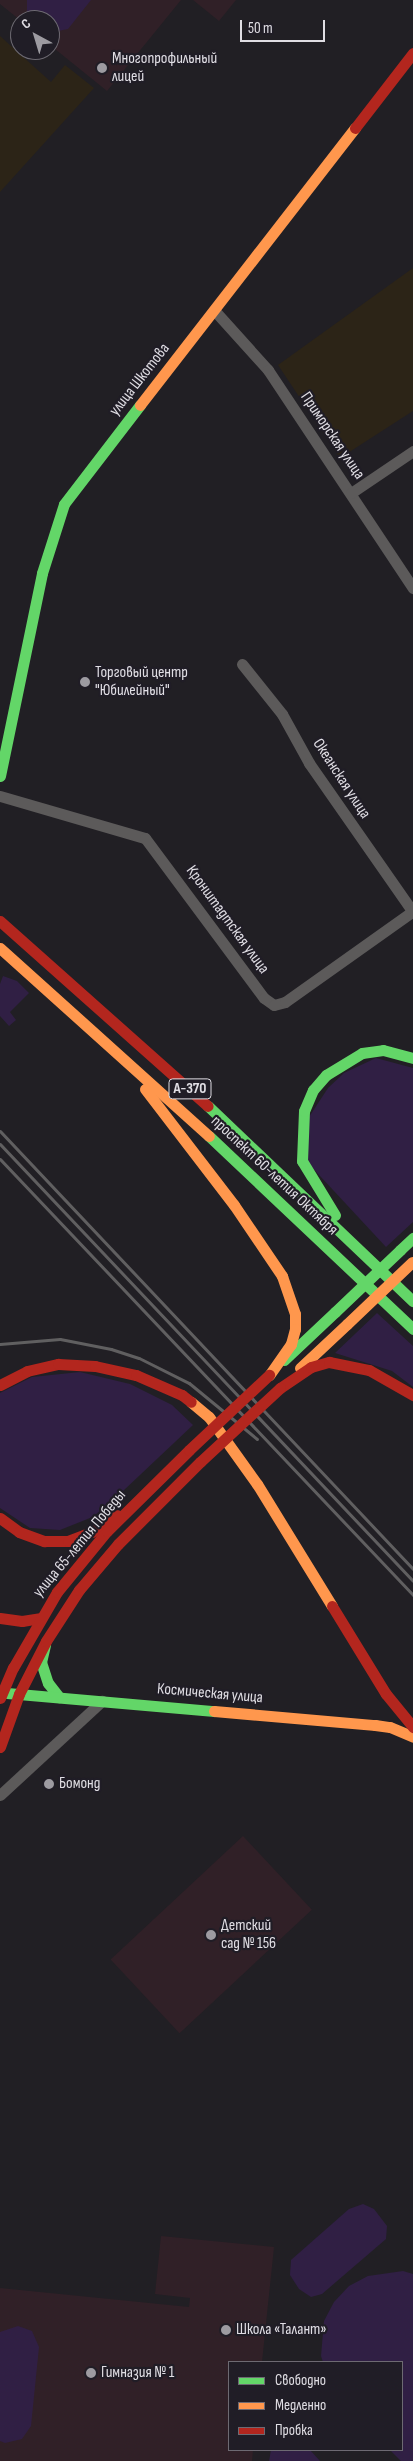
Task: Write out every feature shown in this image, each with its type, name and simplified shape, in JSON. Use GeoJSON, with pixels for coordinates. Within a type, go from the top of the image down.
{"type":"FeatureCollection","features":[{"type":"Feature","properties":{"kind":"main road","name":"улица Шкотова"},"geometry":{"type":"LineString","coordinates":[[0,776],[42,573],[64,504],[413,54]]}},
{"type":"Feature","properties":{"kind":"main road","name":"проспект 60-летия Октября"},"geometry":{"type":"LineString","coordinates":[[0,921],[155,1056],[413,1301]]}},
{"type":"Feature","properties":{"kind":"main road","name":"проспект 60-летия Октября"},"geometry":{"type":"LineString","coordinates":[[0,948],[104,1040],[413,1329]]}},
{"type":"Feature","properties":{"kind":"main road"},"geometry":{"type":"LineString","coordinates":[[104,1040],[234,1205],[282,1276],[295,1314],[295,1328],[291,1344],[269,1375]]}},
{"type":"Feature","properties":{"kind":"main road"},"geometry":{"type":"LineString","coordinates":[[373,1264],[329,1207],[302,1161],[304,1111],[313,1090],[326,1074],[362,1053],[384,1050],[413,1058]]}},
{"type":"Feature","properties":{"kind":"main road"},"geometry":{"type":"LineString","coordinates":[[269,1375],[413,1238]]}},
{"type":"Feature","properties":{"kind":"main road"},"geometry":{"type":"LineString","coordinates":[[280,1388],[412,1262]]}},
{"type":"Feature","properties":{"kind":"main road"},"geometry":{"type":"LineString","coordinates":[[280,1388],[311,1367],[329,1362],[369,1370],[413,1396]]}},
{"type":"Feature","properties":{"kind":"main road"},"geometry":{"type":"LineString","coordinates":[[0,1385],[27,1371],[58,1364],[95,1366],[136,1374],[189,1401],[209,1417],[235,1450],[386,1694],[413,1727]]}},
{"type":"Feature","properties":{"kind":"main road","name":"улица 65-летия Победы"},"geometry":{"type":"LineString","coordinates":[[1,1694],[40,1618],[107,1531],[151,1486],[269,1375]]}},
{"type":"Feature","properties":{"kind":"main road","name":"улица 65-летия Победы"},"geometry":{"type":"LineString","coordinates":[[19,1694],[46,1641],[98,1566],[200,1462],[280,1388]]}},
{"type":"Feature","properties":{"kind":"main road"},"geometry":{"type":"LineString","coordinates":[[0,1518],[19,1532],[44,1541],[68,1541],[100,1527],[151,1486]]}},
{"type":"Feature","properties":{"kind":"main road"},"geometry":{"type":"LineString","coordinates":[[0,1618],[22,1621],[40,1618]]}},
{"type":"Feature","properties":{"kind":"main road"},"geometry":{"type":"LineString","coordinates":[[46,1641],[42,1662],[48,1683],[59,1697]]}},
{"type":"Feature","properties":{"kind":"main road","name":"Космическая улица"},"geometry":{"type":"LineString","coordinates":[[1,1694],[59,1697],[375,1725],[390,1727],[413,1737]]}},
{"type":"Feature","properties":{"kind":"main road"},"geometry":{"type":"LineString","coordinates":[[0,1748],[19,1694]]}},
{"type":"Feature","properties":{"kind":"main road"},"geometry":{"type":"LineString","coordinates":[[375,1725],[386,1716],[389,1707],[386,1694]]}},
{"type":"Feature","properties":{"kind":"street","name":"Приморская улица"},"geometry":{"type":"LineString","coordinates":[[214,310],[268,370],[413,588]]}},
{"type":"Feature","properties":{"kind":"street"},"geometry":{"type":"LineString","coordinates":[[351,493],[413,451]]}},
{"type":"Feature","properties":{"kind":"street","name":"Океанская улица"},"geometry":{"type":"LineString","coordinates":[[242,664],[282,714],[309,763],[413,911]]}},
{"type":"Feature","properties":{"kind":"street","name":"Кронштадтская улица"},"geometry":{"type":"LineString","coordinates":[[0,796],[134,833],[150,843],[264,998],[274,1005],[284,1002],[413,911]]}},
{"type":"Feature","properties":{"kind":"street"},"geometry":{"type":"LineString","coordinates":[[0,1795],[102,1701]]}},
{"type":"Feature","properties":{"kind":"shaded area","name":"Многопрофильный лицей"},"geometry":{"type":"Polygon","coordinates":[[[0,0],[181,0],[107,91],[60,53],[60,10],[10,10],[10,12],[0,4],[0,0]]]}},
{"type":"Feature","properties":{"kind":"shaded area"},"geometry":{"type":"Polygon","coordinates":[[[27,0],[91,0],[68,29],[60,31],[60,10],[27,10],[27,0]]]}},
{"type":"Feature","properties":{"kind":"shaded area","name":"Многопрофильный лицей"},"geometry":{"type":"Polygon","coordinates":[[[193,0],[236,0],[219,21],[193,0]]]}},
{"type":"Feature","properties":{"kind":"shaded area"},"geometry":{"type":"Polygon","coordinates":[[[0,36],[10,45],[10,60],[27,60],[51,82],[65,65],[94,88],[0,192],[0,36]]]}},
{"type":"Feature","properties":{"kind":"shaded area"},"geometry":{"type":"Polygon","coordinates":[[[413,268],[413,411],[340,458],[278,365],[413,268]]]}},
{"type":"Feature","properties":{"kind":"shaded area"},"geometry":{"type":"Polygon","coordinates":[[[3,976],[17,981],[29,993],[10,1012],[16,1020],[9,1026],[0,1016],[0,984],[3,976]]]}},
{"type":"Feature","properties":{"kind":"shaded area"},"geometry":{"type":"Polygon","coordinates":[[[376,1058],[413,1068],[413,1222],[386,1247],[307,1162],[309,1117],[328,1088],[344,1073],[376,1058]]]}},
{"type":"Feature","properties":{"kind":"shaded area"},"geometry":{"type":"Polygon","coordinates":[[[377,1313],[413,1346],[413,1387],[392,1371],[335,1353],[377,1313]]]}},
{"type":"Feature","properties":{"kind":"shaded area"},"geometry":{"type":"Polygon","coordinates":[[[80,1372],[130,1384],[172,1405],[193,1425],[105,1508],[90,1518],[60,1530],[30,1528],[0,1508],[0,1393],[32,1377],[80,1372]]]}},
{"type":"Feature","properties":{"kind":"shaded area","name":"Детский сад № 156"},"geometry":{"type":"Polygon","coordinates":[[[243,1836],[312,1910],[180,2033],[111,1959],[243,1836]]]}},
{"type":"Feature","properties":{"kind":"shaded area"},"geometry":{"type":"Polygon","coordinates":[[[363,2204],[374,2209],[387,2226],[386,2239],[322,2294],[311,2297],[299,2289],[290,2275],[291,2260],[349,2209],[363,2204]]]}},
{"type":"Feature","properties":{"kind":"shaded area","name":"Гимназия № 1"},"geometry":{"type":"Polygon","coordinates":[[[161,2236],[274,2247],[262,2361],[228,2361],[228,2451],[253,2451],[252,2461],[0,2461],[0,2288],[189,2307],[190,2298],[155,2294],[161,2236]]]}},
{"type":"Feature","properties":{"kind":"shaded area"},"geometry":{"type":"Polygon","coordinates":[[[403,2271],[413,2274],[413,2461],[401,2461],[391,2451],[403,2451],[403,2361],[323,2361],[321,2356],[324,2321],[334,2302],[349,2286],[368,2276],[403,2271]]]}},
{"type":"Feature","properties":{"kind":"shaded area"},"geometry":{"type":"Polygon","coordinates":[[[18,2326],[32,2331],[39,2347],[31,2426],[22,2439],[5,2443],[0,2441],[0,2332],[18,2326]]]}},
{"type":"Feature","properties":{"kind":"shaded area"},"geometry":{"type":"Polygon","coordinates":[[[271,2451],[311,2451],[320,2461],[269,2461],[271,2451]]]}},
{"type":"Feature","properties":{"kind":"railway"},"geometry":{"type":"LineString","coordinates":[[0,1131],[413,1569]]}},
{"type":"Feature","properties":{"kind":"railway"},"geometry":{"type":"LineString","coordinates":[[0,1144],[413,1581]]}},
{"type":"Feature","properties":{"kind":"railway"},"geometry":{"type":"LineString","coordinates":[[0,1159],[413,1595]]}},
{"type":"Feature","properties":{"kind":"railway"},"geometry":{"type":"LineString","coordinates":[[0,1344],[60,1339],[111,1349],[139,1358],[189,1383],[257,1439]]}},
{"type":"Feature","properties":{"kind":"traffic: fast"},"geometry":{"type":"LineString","coordinates":[[0,776],[42,573],[64,504],[140,405]]}},
{"type":"Feature","properties":{"kind":"traffic: fast"},"geometry":{"type":"LineString","coordinates":[[335,1215],[302,1161],[304,1111],[313,1090],[326,1075],[362,1053],[383,1050],[413,1058]]}},
{"type":"Feature","properties":{"kind":"traffic: fast"},"geometry":{"type":"LineString","coordinates":[[208,1106],[413,1301]]}},
{"type":"Feature","properties":{"kind":"traffic: fast"},"geometry":{"type":"LineString","coordinates":[[209,1136],[413,1329]]}},
{"type":"Feature","properties":{"kind":"traffic: fast"},"geometry":{"type":"LineString","coordinates":[[400,1250],[413,1238]]}},
{"type":"Feature","properties":{"kind":"traffic: fast"},"geometry":{"type":"LineString","coordinates":[[335,1312],[400,1250]]}},
{"type":"Feature","properties":{"kind":"traffic: fast"},"geometry":{"type":"LineString","coordinates":[[284,1360],[335,1312]]}},
{"type":"Feature","properties":{"kind":"traffic: fast"},"geometry":{"type":"LineString","coordinates":[[45,1645],[41,1662],[48,1683],[59,1697]]}},
{"type":"Feature","properties":{"kind":"traffic: fast"},"geometry":{"type":"LineString","coordinates":[[7,1693],[214,1711]]}},
{"type":"Feature","properties":{"kind":"traffic: slow"},"geometry":{"type":"LineString","coordinates":[[140,405],[355,128]]}},
{"type":"Feature","properties":{"kind":"traffic: slow"},"geometry":{"type":"LineString","coordinates":[[0,948],[209,1136]]}},
{"type":"Feature","properties":{"kind":"traffic: slow"},"geometry":{"type":"LineString","coordinates":[[145,1089],[234,1205],[282,1276],[295,1314],[295,1329],[291,1344],[269,1375]]}},
{"type":"Feature","properties":{"kind":"traffic: slow"},"geometry":{"type":"LineString","coordinates":[[347,1324],[412,1262]]}},
{"type":"Feature","properties":{"kind":"traffic: slow"},"geometry":{"type":"LineString","coordinates":[[300,1368],[347,1324]]}},
{"type":"Feature","properties":{"kind":"traffic: slow"},"geometry":{"type":"LineString","coordinates":[[191,1402],[209,1417],[257,1484],[332,1606]]}},
{"type":"Feature","properties":{"kind":"traffic: slow"},"geometry":{"type":"LineString","coordinates":[[214,1711],[375,1725],[390,1727],[413,1737]]}},
{"type":"Feature","properties":{"kind":"traffic: jam"},"geometry":{"type":"LineString","coordinates":[[355,128],[413,53]]}},
{"type":"Feature","properties":{"kind":"traffic: jam"},"geometry":{"type":"LineString","coordinates":[[0,921],[208,1106]]}},
{"type":"Feature","properties":{"kind":"traffic: jam"},"geometry":{"type":"LineString","coordinates":[[280,1388],[311,1367],[329,1362],[369,1370],[413,1395]]}},
{"type":"Feature","properties":{"kind":"traffic: jam"},"geometry":{"type":"LineString","coordinates":[[0,1385],[27,1371],[58,1364],[95,1366],[136,1375],[182,1395],[191,1402]]}},
{"type":"Feature","properties":{"kind":"traffic: jam"},"geometry":{"type":"LineString","coordinates":[[189,1450],[269,1375]]}},
{"type":"Feature","properties":{"kind":"traffic: jam"},"geometry":{"type":"LineString","coordinates":[[200,1462],[280,1388]]}},
{"type":"Feature","properties":{"kind":"traffic: jam"},"geometry":{"type":"LineString","coordinates":[[0,1698],[13,1668],[57,1592],[107,1531],[189,1450]]}},
{"type":"Feature","properties":{"kind":"traffic: jam"},"geometry":{"type":"LineString","coordinates":[[0,1747],[19,1694],[46,1641],[79,1590],[118,1544],[200,1462]]}},
{"type":"Feature","properties":{"kind":"traffic: jam"},"geometry":{"type":"LineString","coordinates":[[0,1518],[19,1532],[44,1541],[68,1541],[92,1532],[117,1515]]}},
{"type":"Feature","properties":{"kind":"traffic: jam"},"geometry":{"type":"LineString","coordinates":[[332,1606],[386,1694],[413,1727]]}},
{"type":"Feature","properties":{"kind":"traffic: jam"},"geometry":{"type":"LineString","coordinates":[[0,1618],[22,1621],[40,1618]]}},
{"type":"Feature","properties":{"kind":"place","name":"Многопрофильный лицей"},"geometry":{"type":"Point","coordinates":[102,68]}},
{"type":"Feature","properties":{"kind":"place","name":"Торговый центр \"Юбилейный\""},"geometry":{"type":"Point","coordinates":[85,682]}},
{"type":"Feature","properties":{"kind":"place","name":"Бомонд"},"geometry":{"type":"Point","coordinates":[49,1784]}},
{"type":"Feature","properties":{"kind":"place","name":"Детский сад № 156"},"geometry":{"type":"Point","coordinates":[211,1935]}},
{"type":"Feature","properties":{"kind":"place","name":"Школа «Талант»"},"geometry":{"type":"Point","coordinates":[226,2330]}},
{"type":"Feature","properties":{"kind":"place","name":"Гимназия № 1"},"geometry":{"type":"Point","coordinates":[91,2373]}}]}
